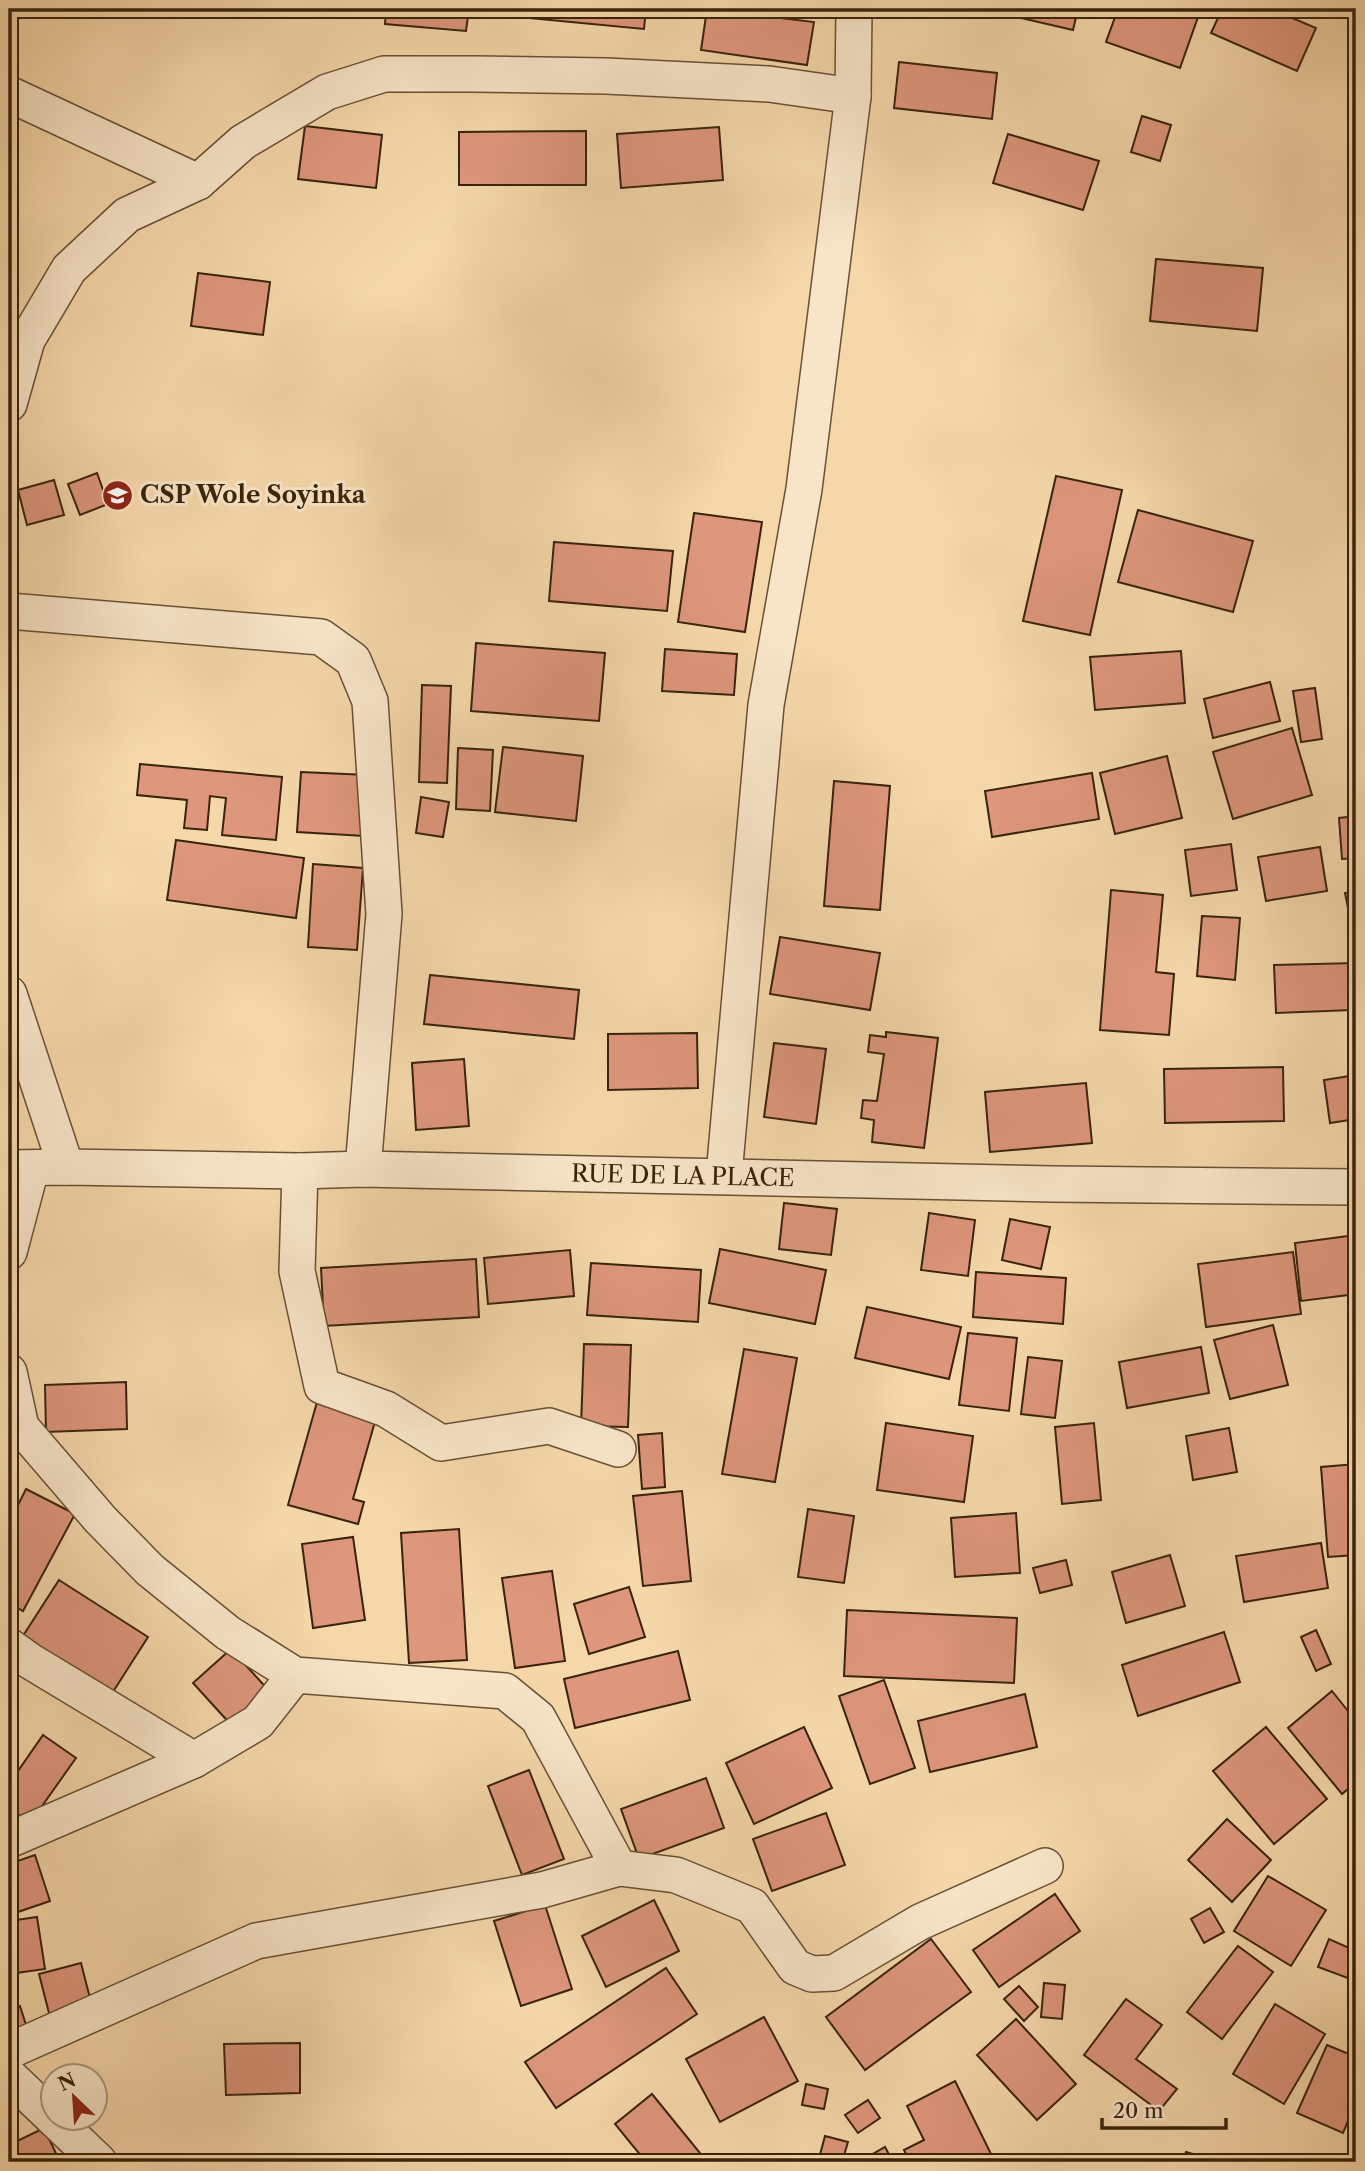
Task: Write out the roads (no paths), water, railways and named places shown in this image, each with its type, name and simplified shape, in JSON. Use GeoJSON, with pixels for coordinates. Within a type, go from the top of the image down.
{"type":"FeatureCollection","features":[{"type":"Feature","properties":{"kind":"street"},"geometry":{"type":"LineString","coordinates":[[724,1175],[766,705],[804,489],[853,96],[853,9]]}},
{"type":"Feature","properties":{"kind":"street"},"geometry":{"type":"LineString","coordinates":[[9,404],[27,340],[69,269],[127,215],[198,182],[243,142],[327,92],[384,74],[606,76],[769,84],[853,96]]}},
{"type":"Feature","properties":{"kind":"street"},"geometry":{"type":"LineString","coordinates":[[9,94],[198,182]]}},
{"type":"Feature","properties":{"kind":"street"},"geometry":{"type":"LineString","coordinates":[[9,611],[321,638],[353,660],[370,701],[384,914],[363,1169]]}},
{"type":"Feature","properties":{"kind":"street"},"geometry":{"type":"LineString","coordinates":[[9,994],[66,1167]]}},
{"type":"Feature","properties":{"kind":"street"},"geometry":{"type":"LineString","coordinates":[[9,1252],[20,1168]]}},
{"type":"Feature","properties":{"kind":"street","name":"RUE DE LA PLACE"},"geometry":{"type":"LineString","coordinates":[[20,1168],[300,1171],[363,1169],[1054,1184],[1356,1187]]}},
{"type":"Feature","properties":{"kind":"street"},"geometry":{"type":"LineString","coordinates":[[300,1171],[298,1271],[322,1385],[386,1409],[441,1443],[549,1426],[618,1449]]}},
{"type":"Feature","properties":{"kind":"street"},"geometry":{"type":"LineString","coordinates":[[9,1372],[15,1440],[150,1570],[228,1633],[295,1675],[505,1691],[538,1718],[619,1868]]}},
{"type":"Feature","properties":{"kind":"street"},"geometry":{"type":"LineString","coordinates":[[9,1646],[194,1760]]}},
{"type":"Feature","properties":{"kind":"street"},"geometry":{"type":"LineString","coordinates":[[9,1840],[194,1760],[258,1722],[295,1675]]}},
{"type":"Feature","properties":{"kind":"street"},"geometry":{"type":"LineString","coordinates":[[9,2051],[256,1941],[542,1890],[619,1868],[676,1875],[752,1906],[795,1967],[812,1975],[834,1973],[920,1922],[1045,1866]]}},
{"type":"Feature","properties":{"kind":"street"},"geometry":{"type":"LineString","coordinates":[[9,2076],[99,2162]]}},
{"type":"Feature","properties":{"kind":"place","name":"CSP Wole Soyinka"},"geometry":{"type":"Point","coordinates":[117,495]}}]}
